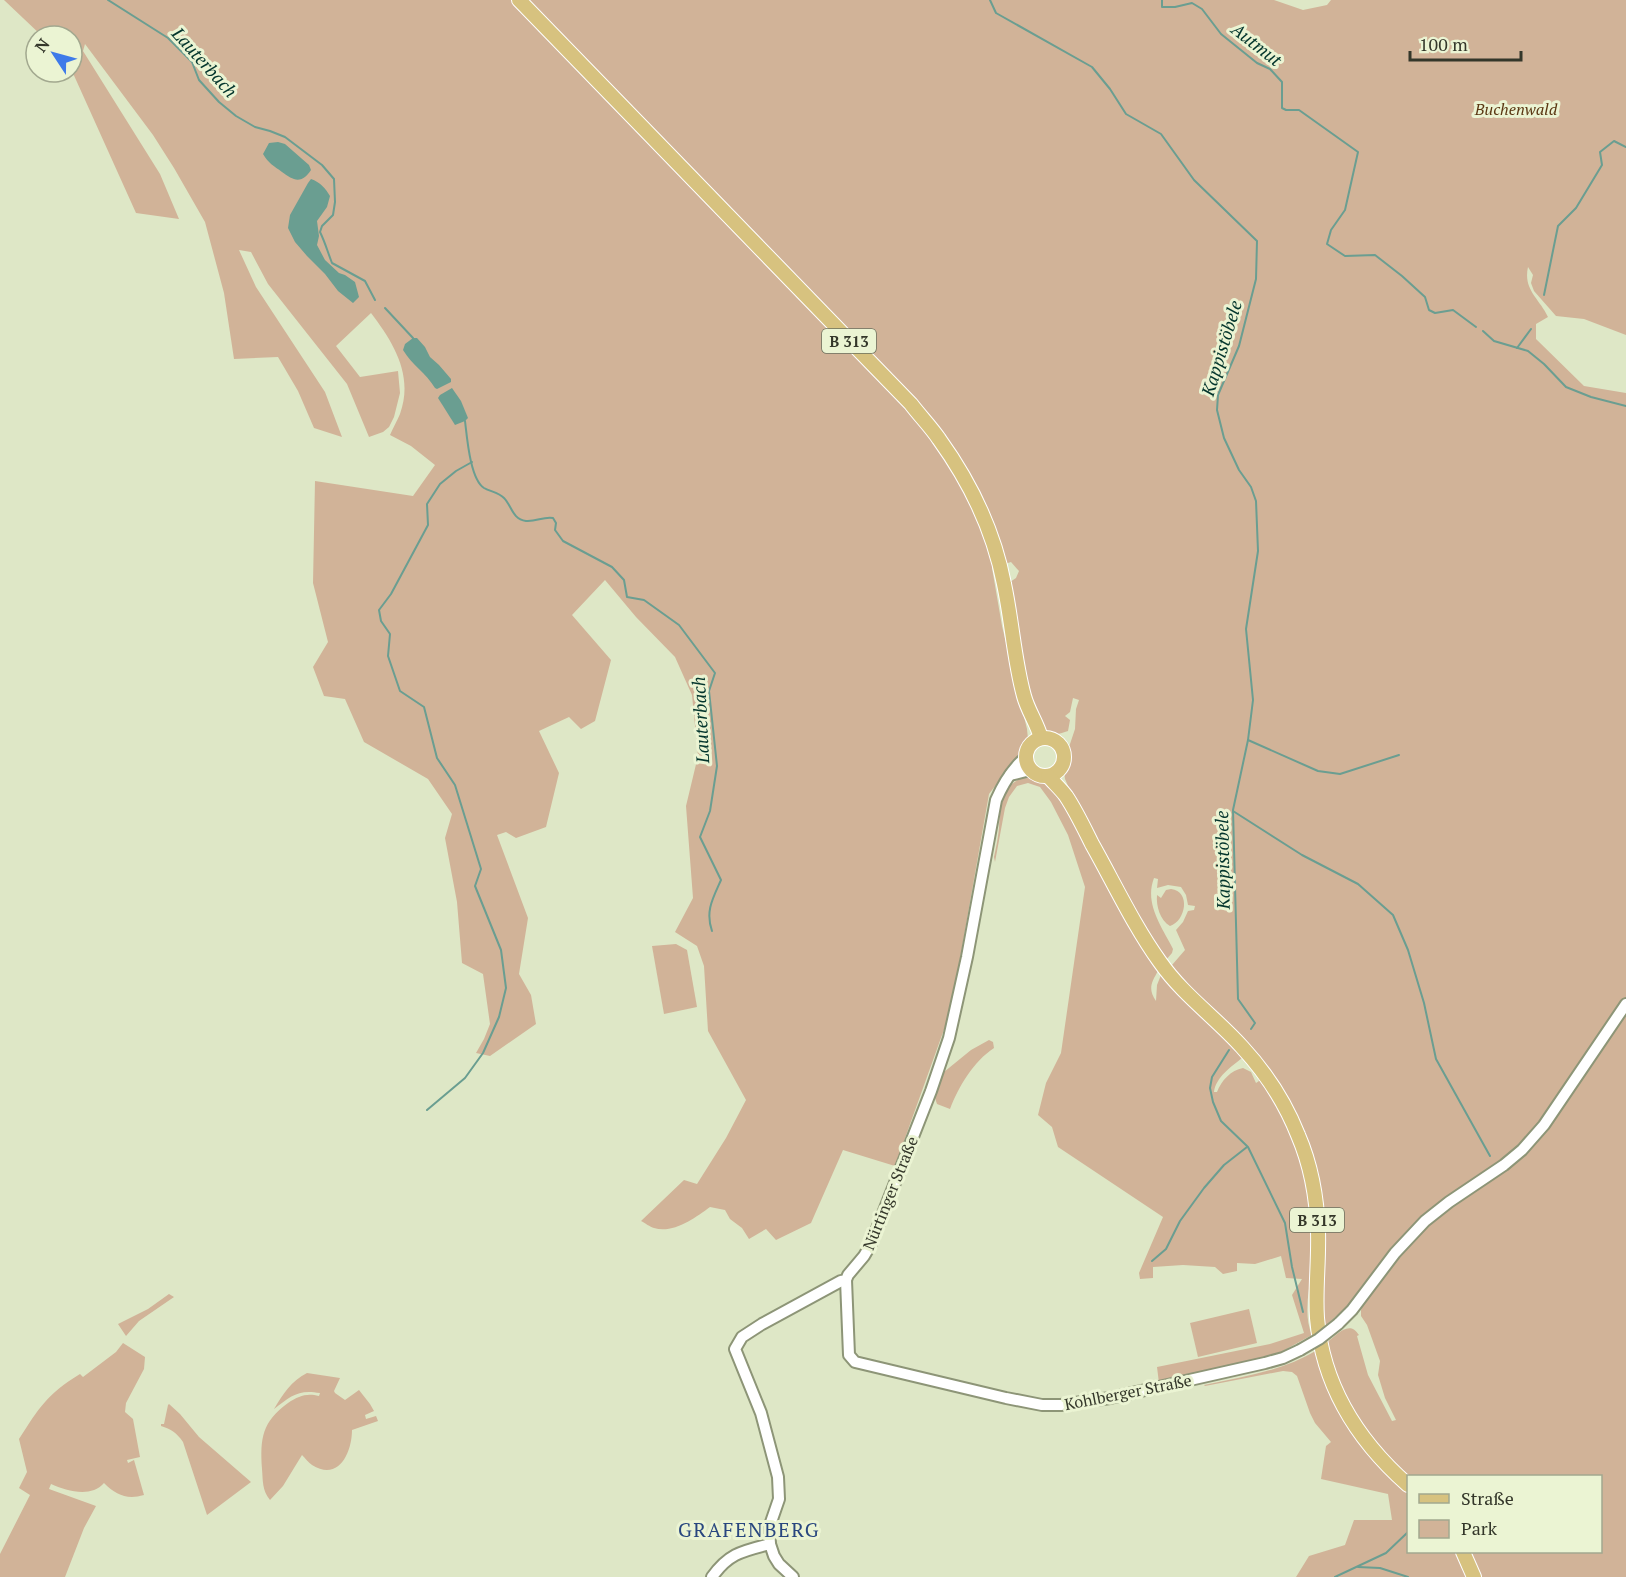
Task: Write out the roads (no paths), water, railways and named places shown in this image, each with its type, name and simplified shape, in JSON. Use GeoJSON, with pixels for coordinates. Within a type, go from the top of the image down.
{"type":"FeatureCollection","features":[{"type":"Feature","properties":{"kind":"main road","name":"B 313"},"geometry":{"type":"LineString","coordinates":[[519,0],[910,404],[939,438],[962,474],[993,541],[1004,582],[1014,652],[1024,696],[1039,730],[1037,740]]}},
{"type":"Feature","properties":{"kind":"main road"},"geometry":{"type":"LineString","coordinates":[[1037,740],[1054,740],[1061,747],[1064,756],[1060,768],[1053,775],[1041,776],[1028,764],[1029,746],[1037,740]]}},
{"type":"Feature","properties":{"kind":"main road","name":"B 313"},"geometry":{"type":"LineString","coordinates":[[1060,768],[1066,795]]}},
{"type":"Feature","properties":{"kind":"main road","name":"B 313"},"geometry":{"type":"LineString","coordinates":[[1048,776],[1066,795],[1159,962],[1190,997],[1242,1046],[1267,1077],[1287,1109],[1307,1160],[1317,1206],[1317,1317],[1324,1360],[1341,1404],[1358,1431],[1377,1455],[1407,1484]]}},
{"type":"Feature","properties":{"kind":"main road"},"geometry":{"type":"LineString","coordinates":[[1464,1553],[1474,1577]]}},
{"type":"Feature","properties":{"kind":"street","name":"Nürtinger Straße"},"geometry":{"type":"LineString","coordinates":[[770,1544],[769,1528],[779,1499],[778,1478],[761,1413],[735,1349],[742,1337],[762,1324],[846,1280],[871,1244],[944,1055],[965,967],[996,800],[1002,785],[1018,765],[1028,764]]}},
{"type":"Feature","properties":{"kind":"street","name":"Kohlberger Straße"},"geometry":{"type":"LineString","coordinates":[[846,1280],[849,1355],[855,1362],[1042,1405],[1061,1406],[1110,1398],[1283,1358],[1318,1339],[1338,1324],[1352,1310],[1395,1253],[1425,1221],[1522,1150],[1544,1125],[1626,1004]]}},
{"type":"Feature","properties":{"kind":"street"},"geometry":{"type":"LineString","coordinates":[[712,1577],[720,1566],[736,1554],[770,1544],[779,1564],[793,1577]]}},
{"type":"Feature","properties":{"kind":"water"},"geometry":{"type":"Polygon","coordinates":[[[269,143],[285,144],[309,165],[311,170],[304,178],[297,180],[290,177],[265,157],[263,154],[269,143]]]}},
{"type":"Feature","properties":{"kind":"water"},"geometry":{"type":"Polygon","coordinates":[[[311,179],[322,186],[330,196],[327,207],[317,221],[319,236],[317,245],[325,260],[339,273],[355,282],[359,297],[353,303],[338,291],[307,256],[295,242],[288,228],[290,215],[311,179]]]}},
{"type":"Feature","properties":{"kind":"water"},"geometry":{"type":"Polygon","coordinates":[[[417,338],[425,347],[430,357],[451,379],[451,382],[435,388],[403,350],[405,344],[417,338]]]}},
{"type":"Feature","properties":{"kind":"water"},"geometry":{"type":"Polygon","coordinates":[[[452,388],[461,401],[468,418],[455,425],[438,398],[452,388]]]}},
{"type":"Feature","properties":{"kind":"waterway","name":"Lauterbach"},"geometry":{"type":"LineString","coordinates":[[108,0],[168,38],[192,62],[199,80],[219,102],[236,116],[255,127],[285,137],[322,165],[334,179],[333,215],[322,226],[320,232],[332,263],[365,281],[375,300]]}},
{"type":"Feature","properties":{"kind":"waterway","name":"Kappistöbele"},"geometry":{"type":"LineString","coordinates":[[990,0],[996,13],[1092,67],[1126,114],[1161,134],[1194,180],[1257,241],[1256,279],[1239,346],[1218,395],[1217,410],[1224,438],[1239,470],[1251,487],[1256,501],[1258,551],[1246,629],[1253,700],[1248,740],[1233,810],[1238,999],[1255,1023],[1251,1029]]}},
{"type":"Feature","properties":{"kind":"waterway","name":"Autmut"},"geometry":{"type":"LineString","coordinates":[[1162,0],[1162,7],[1192,3],[1202,9],[1221,34],[1257,63],[1270,69],[1282,82],[1282,108],[1299,110],[1358,152],[1345,210],[1331,230],[1327,244],[1345,256],[1375,255],[1425,297],[1429,310],[1435,313],[1453,310],[1476,327]]}},
{"type":"Feature","properties":{"kind":"waterway"},"geometry":{"type":"LineString","coordinates":[[1544,295],[1558,226],[1576,208],[1602,165],[1600,152],[1614,141],[1626,147]]}},
{"type":"Feature","properties":{"kind":"waterway","name":"Lauterbach"},"geometry":{"type":"LineString","coordinates":[[385,308],[413,338]]}},
{"type":"Feature","properties":{"kind":"waterway"},"geometry":{"type":"LineString","coordinates":[[1517,348],[1531,329]]}},
{"type":"Feature","properties":{"kind":"waterway","name":"Autmut"},"geometry":{"type":"LineString","coordinates":[[1483,331],[1494,341],[1528,351],[1566,387],[1591,397],[1626,406]]}},
{"type":"Feature","properties":{"kind":"waterway","name":"Lauterbach"},"geometry":{"type":"LineString","coordinates":[[465,421],[472,467],[479,483],[484,488],[502,496],[521,520],[553,518],[556,523],[555,530],[563,541],[612,567],[624,580],[627,597],[644,600],[679,625],[715,673],[709,691],[717,766],[710,811],[700,837],[721,880],[710,911],[712,931]]}},
{"type":"Feature","properties":{"kind":"waterway"},"geometry":{"type":"LineString","coordinates":[[427,1110],[465,1078],[483,1053],[499,1017],[506,988],[501,950],[475,886],[481,869],[455,785],[437,758],[424,707],[400,691],[388,656],[390,634],[381,621],[379,610],[391,594],[428,525],[427,504],[440,484],[472,462]]}},
{"type":"Feature","properties":{"kind":"waterway"},"geometry":{"type":"LineString","coordinates":[[1248,740],[1318,771],[1340,774],[1399,755]]}},
{"type":"Feature","properties":{"kind":"waterway"},"geometry":{"type":"LineString","coordinates":[[1233,811],[1302,855],[1358,884],[1393,915],[1408,950],[1424,1003],[1436,1059],[1490,1156]]}},
{"type":"Feature","properties":{"kind":"waterway","name":"Kappistöbele"},"geometry":{"type":"LineString","coordinates":[[1229,1050],[1212,1077],[1210,1088],[1213,1102],[1221,1121],[1248,1147],[1285,1223],[1292,1267],[1303,1312]]}},
{"type":"Feature","properties":{"kind":"waterway","name":"Kappistöbele"},"geometry":{"type":"LineString","coordinates":[[1152,1261],[1166,1249],[1180,1221],[1204,1188],[1224,1165],[1247,1147]]}},
{"type":"Feature","properties":{"kind":"waterway"},"geometry":{"type":"LineString","coordinates":[[1335,1577],[1386,1553],[1407,1533]]}},
{"type":"Feature","properties":{"kind":"waterway"},"geometry":{"type":"LineString","coordinates":[[1358,1567],[1380,1568],[1408,1577]]}},
{"type":"Feature","properties":{"kind":"district","name":"GRAFENBERG"},"geometry":{"type":"Point","coordinates":[749,1529]}},
{"type":"Feature","properties":{"kind":"park label","name":"Buchenwald"},"geometry":{"type":"Point","coordinates":[1516,109]}}]}
